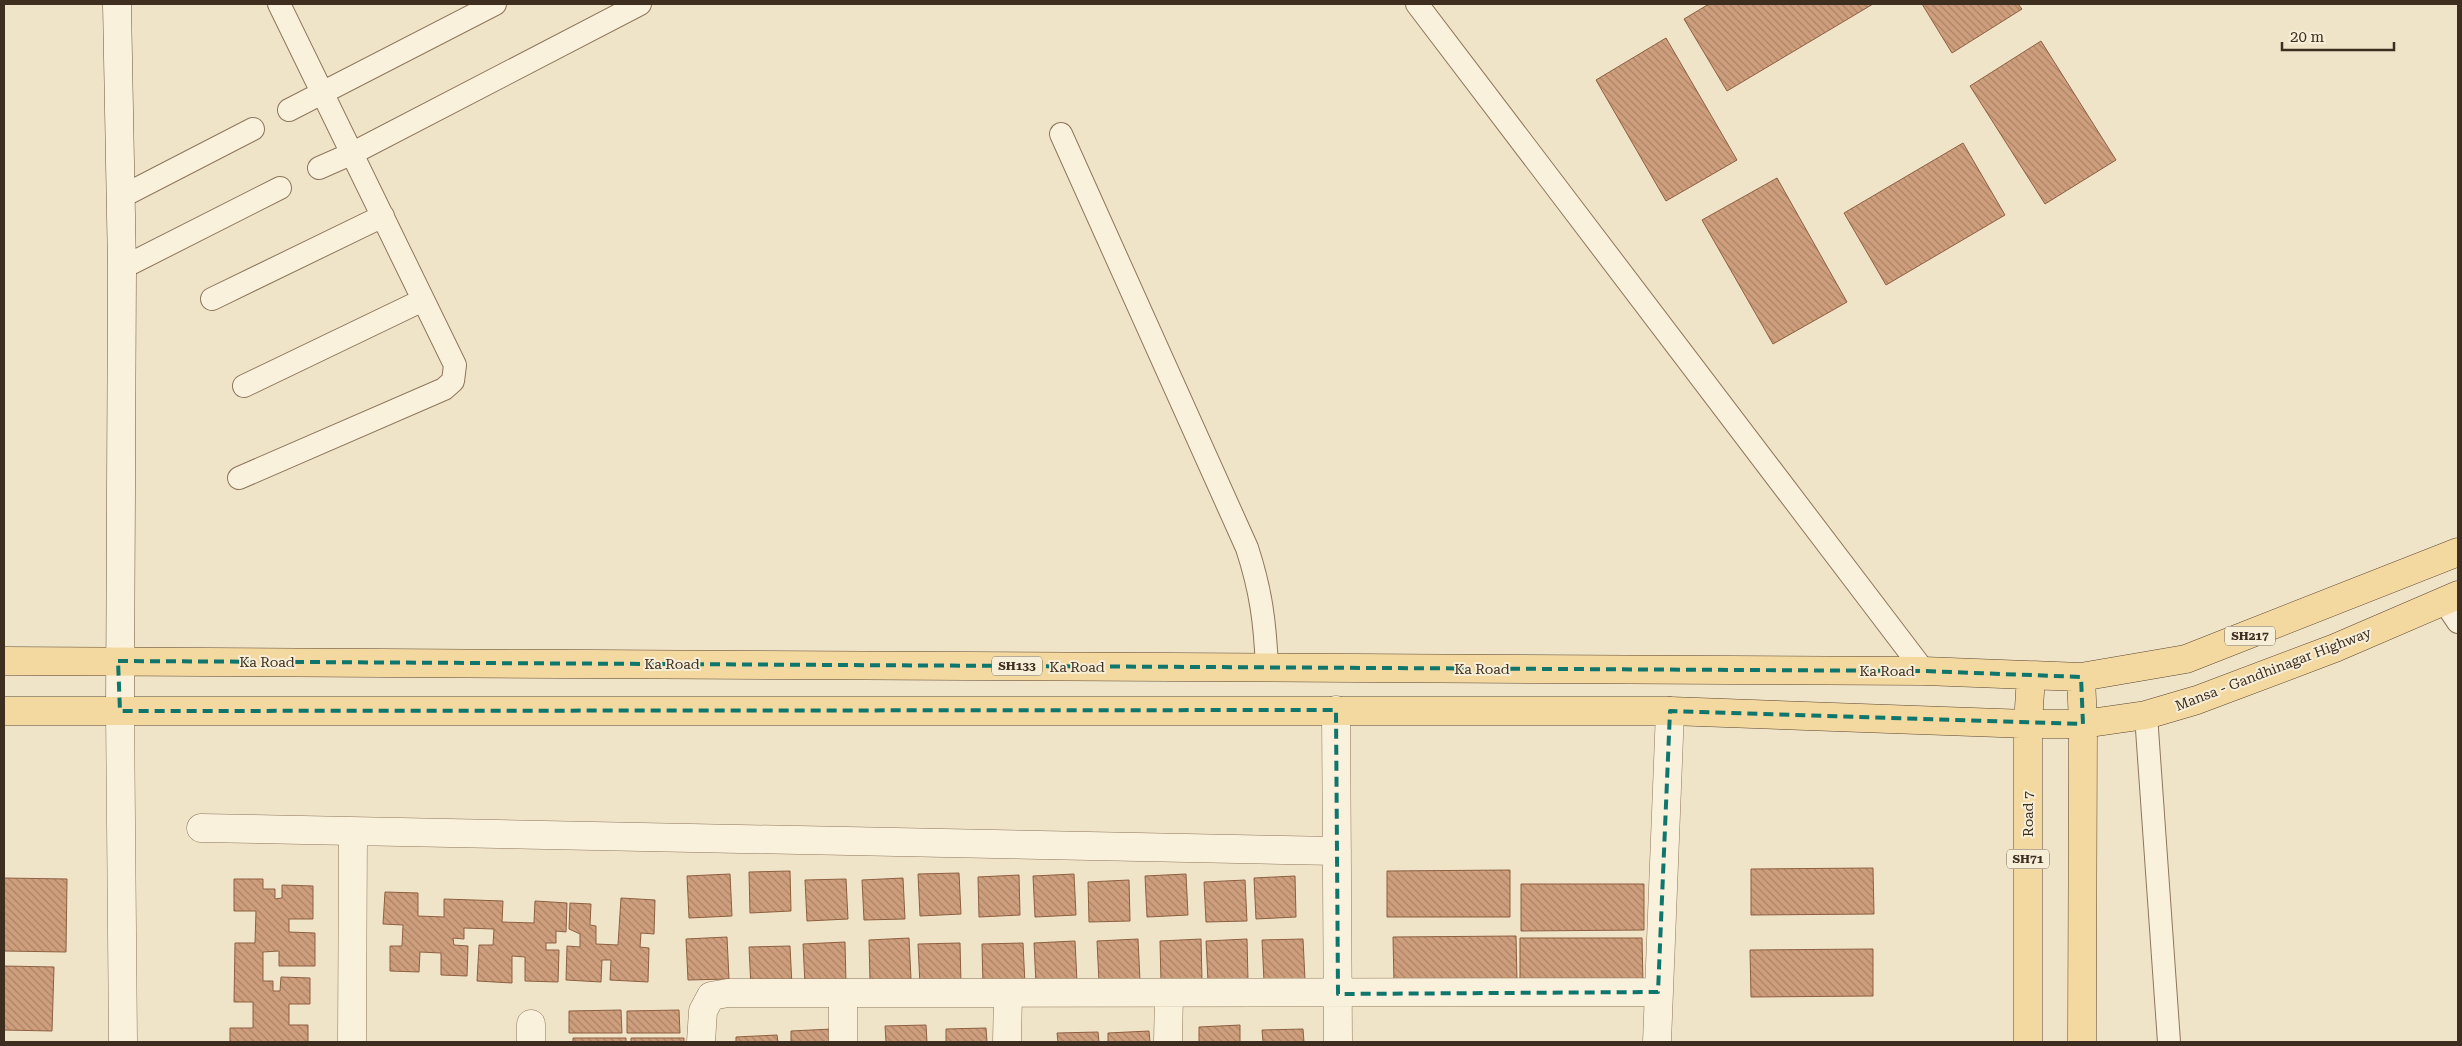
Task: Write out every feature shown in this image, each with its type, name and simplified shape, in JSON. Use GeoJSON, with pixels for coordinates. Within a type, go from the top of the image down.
{"type":"FeatureCollection","features":[{"type":"Feature","properties":{"kind":"main road","name":"SH217"},"geometry":{"type":"LineString","coordinates":[[2031,676],[2081,677],[2186,659],[2458,552]]}},
{"type":"Feature","properties":{"kind":"main road","name":"Mansa - Gandhinagar Highway"},"geometry":{"type":"LineString","coordinates":[[2028,724],[2083,724],[2146,715],[2197,700],[2454,606]]}},
{"type":"Feature","properties":{"kind":"main road","name":"Ka Road"},"geometry":{"type":"LineString","coordinates":[[4,661],[1924,671],[2031,676]]}},
{"type":"Feature","properties":{"kind":"main road","name":"Road 7"},"geometry":{"type":"LineString","coordinates":[[2028,1042],[2028,724],[2031,676]]}},
{"type":"Feature","properties":{"kind":"main road"},"geometry":{"type":"LineString","coordinates":[[2081,677],[2083,724],[2082,1042]]}},
{"type":"Feature","properties":{"kind":"main road"},"geometry":{"type":"LineString","coordinates":[[4,711],[1670,711],[2028,724]]}},
{"type":"Feature","properties":{"kind":"street"},"geometry":{"type":"LineString","coordinates":[[117,4],[122,268],[118,661],[124,1042]]}},
{"type":"Feature","properties":{"kind":"street"},"geometry":{"type":"LineString","coordinates":[[1336,710],[1338,1042]]}},
{"type":"Feature","properties":{"kind":"street"},"geometry":{"type":"LineString","coordinates":[[1657,1042],[1670,711]]}},
{"type":"Feature","properties":{"kind":"street"},"geometry":{"type":"LineString","coordinates":[[201,828],[1337,851]]}},
{"type":"Feature","properties":{"kind":"street"},"geometry":{"type":"LineString","coordinates":[[352,1042],[353,832]]}},
{"type":"Feature","properties":{"kind":"street"},"geometry":{"type":"LineString","coordinates":[[701,1042],[703,1011],[711,996],[728,993],[1338,994],[1658,992]]}},
{"type":"Feature","properties":{"kind":"street"},"geometry":{"type":"LineString","coordinates":[[843,993],[843,1042]]}},
{"type":"Feature","properties":{"kind":"street"},"geometry":{"type":"LineString","coordinates":[[1007,1042],[1008,994]]}},
{"type":"Feature","properties":{"kind":"street"},"geometry":{"type":"LineString","coordinates":[[1168,1042],[1169,994]]}},
{"type":"Feature","properties":{"kind":"lane"},"geometry":{"type":"LineString","coordinates":[[239,478],[444,389],[453,380],[455,365],[279,4]]}},
{"type":"Feature","properties":{"kind":"lane"},"geometry":{"type":"LineString","coordinates":[[289,110],[495,4]]}},
{"type":"Feature","properties":{"kind":"lane"},"geometry":{"type":"LineString","coordinates":[[319,168],[353,153],[640,4]]}},
{"type":"Feature","properties":{"kind":"lane"},"geometry":{"type":"LineString","coordinates":[[1417,4],[1924,671]]}},
{"type":"Feature","properties":{"kind":"lane"},"geometry":{"type":"LineString","coordinates":[[121,197],[253,129]]}},
{"type":"Feature","properties":{"kind":"lane"},"geometry":{"type":"LineString","coordinates":[[1061,134],[1247,548],[1260,587],[1265,619],[1267,668]]}},
{"type":"Feature","properties":{"kind":"lane"},"geometry":{"type":"LineString","coordinates":[[122,268],[280,188]]}},
{"type":"Feature","properties":{"kind":"lane"},"geometry":{"type":"LineString","coordinates":[[212,299],[383,216]]}},
{"type":"Feature","properties":{"kind":"lane"},"geometry":{"type":"LineString","coordinates":[[244,386],[423,300]]}},
{"type":"Feature","properties":{"kind":"lane"},"geometry":{"type":"LineString","coordinates":[[2146,715],[2169,1042]]}},
{"type":"Feature","properties":{"kind":"highlighted area"},"geometry":{"type":"Polygon","coordinates":[[[118,661],[1267,668],[1924,671],[2081,677],[2083,724],[1670,711],[1658,992],[1338,994],[1336,710],[120,711],[118,661]]]}},
{"type":"Feature","properties":{"kind":"building"},"geometry":{"type":"Polygon","coordinates":[[[1709,4],[1873,4],[1727,91],[1684,19],[1709,4]]]}},
{"type":"Feature","properties":{"kind":"building"},"geometry":{"type":"Polygon","coordinates":[[[1922,4],[2018,4],[2022,9],[1952,53],[1922,4]]]}},
{"type":"Feature","properties":{"kind":"building"},"geometry":{"type":"Polygon","coordinates":[[[1666,38],[1737,160],[1666,201],[1596,80],[1666,38]]]}},
{"type":"Feature","properties":{"kind":"building"},"geometry":{"type":"Polygon","coordinates":[[[2041,41],[2116,160],[2045,204],[1970,86],[2041,41]]]}},
{"type":"Feature","properties":{"kind":"building"},"geometry":{"type":"Polygon","coordinates":[[[1963,143],[2005,215],[1886,285],[1844,213],[1963,143]]]}},
{"type":"Feature","properties":{"kind":"building"},"geometry":{"type":"Polygon","coordinates":[[[1777,178],[1847,302],[1773,344],[1702,220],[1777,178]]]}},
{"type":"Feature","properties":{"kind":"building"},"geometry":{"type":"Polygon","coordinates":[[[1873,868],[1874,914],[1751,915],[1751,869],[1873,868]]]}},
{"type":"Feature","properties":{"kind":"building"},"geometry":{"type":"Polygon","coordinates":[[[1510,870],[1510,917],[1387,917],[1387,871],[1510,870]]]}},
{"type":"Feature","properties":{"kind":"building"},"geometry":{"type":"Polygon","coordinates":[[[790,871],[791,911],[750,913],[749,872],[790,871]]]}},
{"type":"Feature","properties":{"kind":"building"},"geometry":{"type":"Polygon","coordinates":[[[959,873],[961,914],[920,916],[918,874],[959,873]]]}},
{"type":"Feature","properties":{"kind":"building"},"geometry":{"type":"Polygon","coordinates":[[[730,874],[732,916],[689,918],[687,876],[730,874]]]}},
{"type":"Feature","properties":{"kind":"building"},"geometry":{"type":"Polygon","coordinates":[[[1074,874],[1076,915],[1035,917],[1033,876],[1074,874]]]}},
{"type":"Feature","properties":{"kind":"building"},"geometry":{"type":"Polygon","coordinates":[[[1186,874],[1188,915],[1147,917],[1145,876],[1186,874]]]}},
{"type":"Feature","properties":{"kind":"building"},"geometry":{"type":"Polygon","coordinates":[[[1019,875],[1020,915],[979,917],[978,877],[1019,875]]]}},
{"type":"Feature","properties":{"kind":"building"},"geometry":{"type":"Polygon","coordinates":[[[1295,876],[1296,917],[1256,919],[1254,878],[1295,876]]]}},
{"type":"Feature","properties":{"kind":"building"},"geometry":{"type":"Polygon","coordinates":[[[4,878],[67,879],[66,952],[4,951],[4,878]]]}},
{"type":"Feature","properties":{"kind":"building"},"geometry":{"type":"Polygon","coordinates":[[[903,878],[905,919],[864,920],[862,880],[903,878]]]}},
{"type":"Feature","properties":{"kind":"building"},"geometry":{"type":"Polygon","coordinates":[[[234,879],[263,879],[263,889],[275,889],[275,899],[282,898],[282,885],[313,886],[313,919],[289,919],[289,932],[315,933],[315,966],[279,966],[279,951],[263,952],[263,981],[273,981],[273,991],[280,991],[281,977],[310,978],[310,1004],[289,1004],[289,1025],[308,1025],[308,1042],[230,1042],[230,1028],[253,1028],[253,1002],[234,1002],[235,943],[255,943],[256,911],[234,911],[234,879]]]}},
{"type":"Feature","properties":{"kind":"building"},"geometry":{"type":"Polygon","coordinates":[[[846,879],[848,919],[807,921],[805,880],[846,879]]]}},
{"type":"Feature","properties":{"kind":"building"},"geometry":{"type":"Polygon","coordinates":[[[1129,880],[1130,921],[1089,922],[1088,882],[1129,880]]]}},
{"type":"Feature","properties":{"kind":"building"},"geometry":{"type":"Polygon","coordinates":[[[1245,880],[1247,921],[1206,922],[1204,882],[1245,880]]]}},
{"type":"Feature","properties":{"kind":"building"},"geometry":{"type":"Polygon","coordinates":[[[1521,884],[1644,884],[1644,930],[1521,931],[1521,884]]]}},
{"type":"Feature","properties":{"kind":"building"},"geometry":{"type":"Polygon","coordinates":[[[385,892],[418,893],[418,916],[444,917],[444,899],[503,901],[502,922],[534,923],[535,901],[567,903],[566,932],[556,931],[556,943],[546,943],[546,950],[559,950],[558,982],[525,981],[525,957],[512,956],[512,983],[477,981],[479,945],[493,945],[494,929],[464,928],[464,939],[453,938],[454,945],[468,946],[467,976],[441,975],[441,953],[420,952],[419,972],[390,971],[390,946],[402,946],[403,925],[383,924],[385,892]]]}},
{"type":"Feature","properties":{"kind":"building"},"geometry":{"type":"Polygon","coordinates":[[[621,898],[655,900],[654,934],[641,933],[640,947],[649,948],[648,982],[610,980],[611,960],[602,960],[601,982],[566,980],[567,946],[580,947],[580,934],[569,929],[570,903],[591,904],[590,925],[596,926],[596,944],[618,945],[621,898]]]}},
{"type":"Feature","properties":{"kind":"building"},"geometry":{"type":"Polygon","coordinates":[[[1516,936],[1517,982],[1394,983],[1393,937],[1516,936]]]}},
{"type":"Feature","properties":{"kind":"building"},"geometry":{"type":"Polygon","coordinates":[[[727,937],[729,979],[688,980],[686,939],[727,937]]]}},
{"type":"Feature","properties":{"kind":"building"},"geometry":{"type":"Polygon","coordinates":[[[909,938],[911,979],[870,980],[869,940],[909,938]]]}},
{"type":"Feature","properties":{"kind":"building"},"geometry":{"type":"Polygon","coordinates":[[[1520,938],[1642,938],[1643,983],[1520,984],[1520,938]]]}},
{"type":"Feature","properties":{"kind":"building"},"geometry":{"type":"Polygon","coordinates":[[[1138,939],[1140,981],[1099,982],[1097,941],[1138,939]]]}},
{"type":"Feature","properties":{"kind":"building"},"geometry":{"type":"Polygon","coordinates":[[[1201,939],[1202,980],[1161,982],[1160,941],[1201,939]]]}},
{"type":"Feature","properties":{"kind":"building"},"geometry":{"type":"Polygon","coordinates":[[[1247,939],[1248,980],[1208,982],[1206,941],[1247,939]]]}},
{"type":"Feature","properties":{"kind":"building"},"geometry":{"type":"Polygon","coordinates":[[[1303,939],[1305,980],[1264,981],[1262,940],[1303,939]]]}},
{"type":"Feature","properties":{"kind":"building"},"geometry":{"type":"Polygon","coordinates":[[[1075,941],[1077,982],[1036,983],[1034,943],[1075,941]]]}},
{"type":"Feature","properties":{"kind":"building"},"geometry":{"type":"Polygon","coordinates":[[[845,942],[846,983],[805,984],[803,944],[845,942]]]}},
{"type":"Feature","properties":{"kind":"building"},"geometry":{"type":"Polygon","coordinates":[[[960,943],[961,984],[920,985],[918,944],[960,943]]]}},
{"type":"Feature","properties":{"kind":"building"},"geometry":{"type":"Polygon","coordinates":[[[1023,943],[1025,984],[983,986],[982,944],[1023,943]]]}},
{"type":"Feature","properties":{"kind":"building"},"geometry":{"type":"Polygon","coordinates":[[[790,946],[792,986],[751,988],[749,947],[790,946]]]}},
{"type":"Feature","properties":{"kind":"building"},"geometry":{"type":"Polygon","coordinates":[[[1873,949],[1873,996],[1751,997],[1750,950],[1873,949]]]}},
{"type":"Feature","properties":{"kind":"building"},"geometry":{"type":"Polygon","coordinates":[[[4,966],[54,967],[52,1031],[4,1030],[4,966]]]}},
{"type":"Feature","properties":{"kind":"building"},"geometry":{"type":"Polygon","coordinates":[[[621,1010],[622,1033],[569,1033],[569,1011],[621,1010]]]}},
{"type":"Feature","properties":{"kind":"building"},"geometry":{"type":"Polygon","coordinates":[[[679,1010],[680,1033],[627,1033],[627,1011],[679,1010]]]}},
{"type":"Feature","properties":{"kind":"building"},"geometry":{"type":"Polygon","coordinates":[[[926,1025],[927,1042],[886,1042],[885,1026],[926,1025]]]}},
{"type":"Feature","properties":{"kind":"building"},"geometry":{"type":"Polygon","coordinates":[[[1240,1025],[1240,1042],[1199,1042],[1199,1027],[1240,1025]]]}},
{"type":"Feature","properties":{"kind":"building"},"geometry":{"type":"Polygon","coordinates":[[[986,1028],[987,1042],[946,1042],[946,1029],[986,1028]]]}},
{"type":"Feature","properties":{"kind":"building"},"geometry":{"type":"Polygon","coordinates":[[[832,1029],[832,1042],[791,1042],[791,1031],[832,1029]]]}},
{"type":"Feature","properties":{"kind":"building"},"geometry":{"type":"Polygon","coordinates":[[[1303,1029],[1304,1042],[1263,1042],[1262,1030],[1303,1029]]]}},
{"type":"Feature","properties":{"kind":"building"},"geometry":{"type":"Polygon","coordinates":[[[1149,1031],[1150,1042],[1108,1042],[1108,1033],[1149,1031]]]}},
{"type":"Feature","properties":{"kind":"building"},"geometry":{"type":"Polygon","coordinates":[[[1098,1032],[1099,1042],[1058,1042],[1057,1033],[1098,1032]]]}},
{"type":"Feature","properties":{"kind":"building"},"geometry":{"type":"Polygon","coordinates":[[[777,1035],[778,1042],[736,1042],[736,1037],[777,1035]]]}},
{"type":"Feature","properties":{"kind":"building"},"geometry":{"type":"Polygon","coordinates":[[[573,1038],[626,1038],[626,1042],[573,1042],[573,1038]]]}},
{"type":"Feature","properties":{"kind":"building"},"geometry":{"type":"Polygon","coordinates":[[[631,1038],[684,1038],[684,1042],[631,1042],[631,1038]]]}}]}
